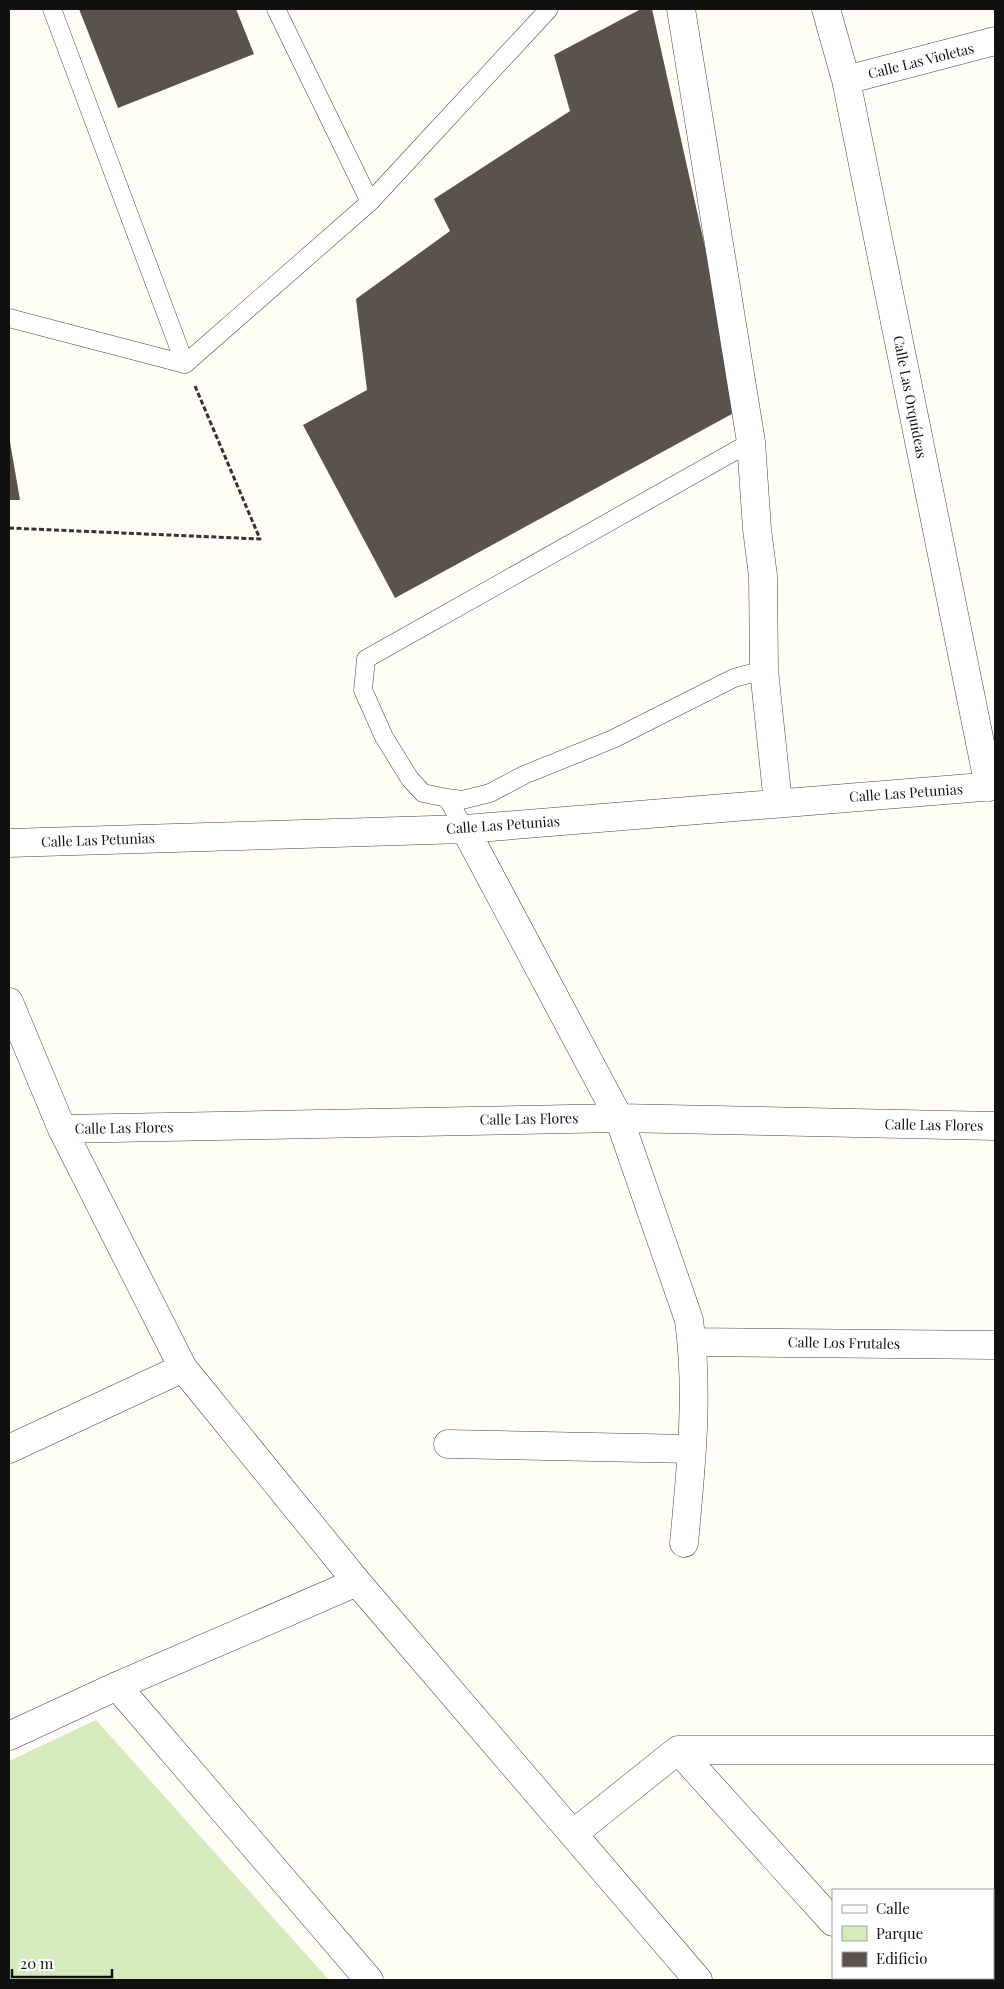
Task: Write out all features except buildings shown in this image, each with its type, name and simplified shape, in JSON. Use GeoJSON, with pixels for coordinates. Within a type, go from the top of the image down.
{"type":"FeatureCollection","features":[{"type":"Feature","properties":{"kind":"street"},"geometry":{"type":"LineString","coordinates":[[680,9],[751,442],[757,529],[763,576],[764,670],[778,803]]}},
{"type":"Feature","properties":{"kind":"street","name":"Calle Las Orquídeas"},"geometry":{"type":"LineString","coordinates":[[826,9],[846,80],[992,786]]}},
{"type":"Feature","properties":{"kind":"street","name":"Calle Las Violetas"},"geometry":{"type":"LineString","coordinates":[[846,80],[995,42]]}},
{"type":"Feature","properties":{"kind":"street","name":"Calle Las Petunias"},"geometry":{"type":"LineString","coordinates":[[9,843],[465,829],[992,786]]}},
{"type":"Feature","properties":{"kind":"street"},"geometry":{"type":"LineString","coordinates":[[465,829],[619,1118],[689,1320],[692,1342],[692,1448],[684,1543]]}},
{"type":"Feature","properties":{"kind":"street"},"geometry":{"type":"LineString","coordinates":[[9,1002],[62,1129],[183,1368],[357,1582],[698,1980]]}},
{"type":"Feature","properties":{"kind":"street","name":"Calle Las Flores"},"geometry":{"type":"LineString","coordinates":[[62,1129],[619,1118],[995,1126]]}},
{"type":"Feature","properties":{"kind":"street","name":"Calle Los Frutales"},"geometry":{"type":"LineString","coordinates":[[692,1342],[995,1345]]}},
{"type":"Feature","properties":{"kind":"street"},"geometry":{"type":"LineString","coordinates":[[9,1449],[183,1368]]}},
{"type":"Feature","properties":{"kind":"street"},"geometry":{"type":"LineString","coordinates":[[448,1444],[692,1448]]}},
{"type":"Feature","properties":{"kind":"street"},"geometry":{"type":"LineString","coordinates":[[9,1736],[117,1686],[357,1582]]}},
{"type":"Feature","properties":{"kind":"street"},"geometry":{"type":"LineString","coordinates":[[117,1686],[369,1980]]}},
{"type":"Feature","properties":{"kind":"street"},"geometry":{"type":"LineString","coordinates":[[573,1834],[678,1750],[995,1750]]}},
{"type":"Feature","properties":{"kind":"street"},"geometry":{"type":"LineString","coordinates":[[678,1750],[832,1921]]}},
{"type":"Feature","properties":{"kind":"lane"},"geometry":{"type":"LineString","coordinates":[[52,9],[185,364]]}},
{"type":"Feature","properties":{"kind":"lane"},"geometry":{"type":"LineString","coordinates":[[276,9],[370,202]]}},
{"type":"Feature","properties":{"kind":"lane"},"geometry":{"type":"LineString","coordinates":[[185,364],[370,202],[549,9]]}},
{"type":"Feature","properties":{"kind":"lane"},"geometry":{"type":"LineString","coordinates":[[9,318],[185,364]]}},
{"type":"Feature","properties":{"kind":"lane"},"geometry":{"type":"LineString","coordinates":[[751,442],[366,660],[363,690],[384,737],[410,779],[423,793],[462,800],[490,794],[524,775],[614,739],[734,678],[764,670]]}},
{"type":"Feature","properties":{"kind":"lane"},"geometry":{"type":"LineString","coordinates":[[447,798],[465,829]]}},
{"type":"Feature","properties":{"kind":"path"},"geometry":{"type":"LineString","coordinates":[[9,528],[260,538],[185,364]]}},
{"type":"Feature","properties":{"kind":"green space"},"geometry":{"type":"Polygon","coordinates":[[[96,1720],[329,1980],[9,1980],[9,1761],[96,1720]]]}}]}
